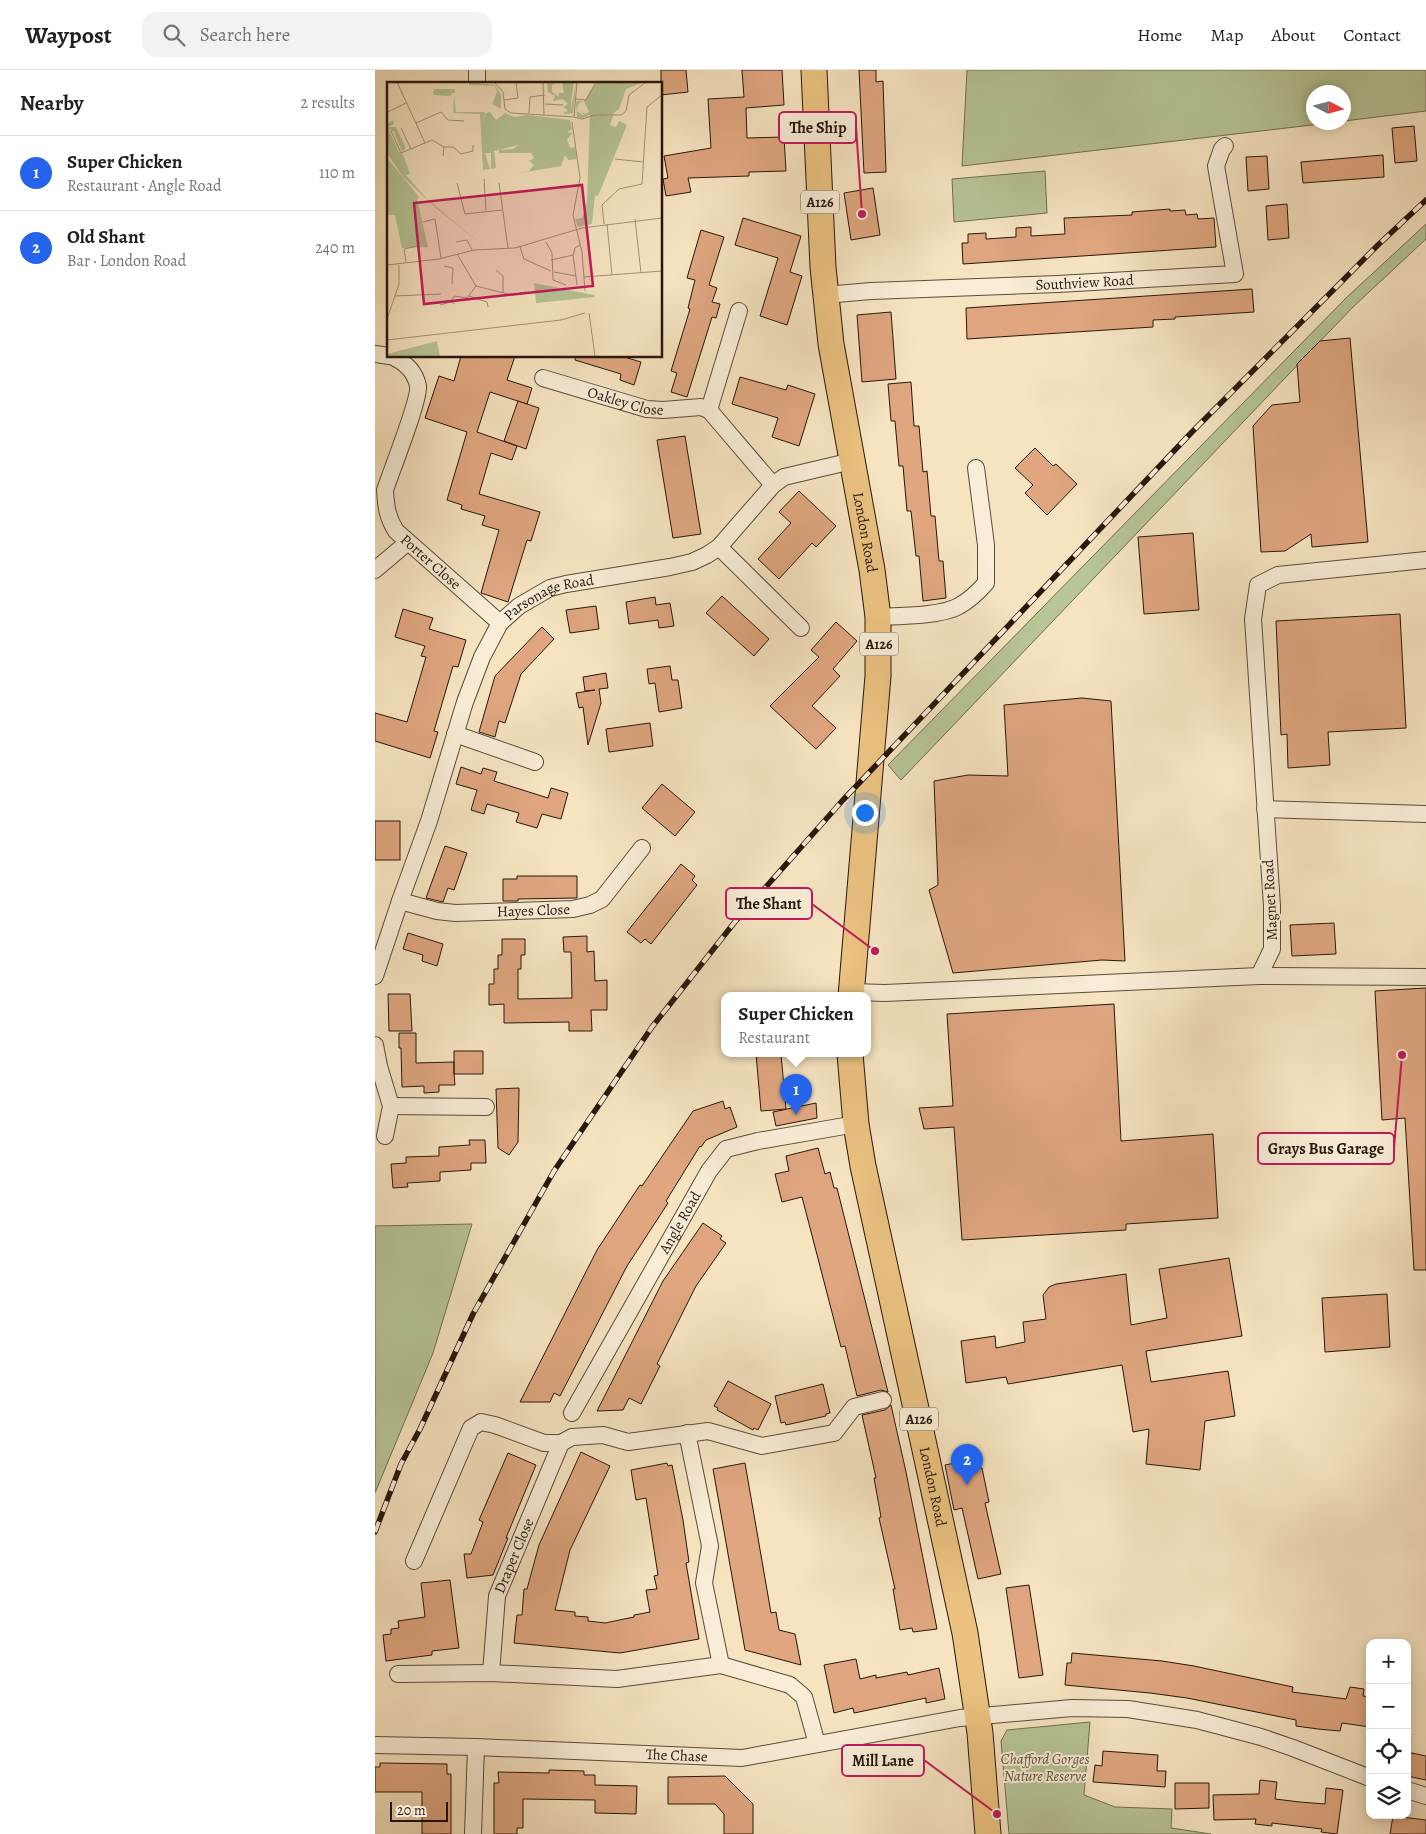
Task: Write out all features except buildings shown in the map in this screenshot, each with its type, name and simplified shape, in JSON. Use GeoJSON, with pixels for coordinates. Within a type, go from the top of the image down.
{"type":"FeatureCollection","features":[{"type":"Feature","properties":{"kind":"main road","name":"London Road"},"geometry":{"type":"LineString","coordinates":[[814,70],[825,295],[831,344],[873,570],[878,617],[878,676],[851,992]]}},
{"type":"Feature","properties":{"kind":"main road","name":"London Road"},"geometry":{"type":"LineString","coordinates":[[850,1057],[856,1124],[863,1166],[965,1633],[977,1716],[989,1834]]}},
{"type":"Feature","properties":{"kind":"street","name":"Southview Road"},"geometry":{"type":"LineString","coordinates":[[825,295],[1235,274],[1216,166],[1222,149],[1225,146]]}},
{"type":"Feature","properties":{"kind":"street"},"geometry":{"type":"LineString","coordinates":[[739,311],[709,410],[773,485]]}},
{"type":"Feature","properties":{"kind":"street","name":"Porter Close"},"geometry":{"type":"LineString","coordinates":[[395,358],[402,361],[410,369],[418,389],[385,490],[389,520],[396,531],[500,623]]}},
{"type":"Feature","properties":{"kind":"street","name":"Oakley Close"},"geometry":{"type":"LineString","coordinates":[[543,378],[647,409],[663,410],[701,407],[709,410]]}},
{"type":"Feature","properties":{"kind":"street","name":"Parsonage Road"},"geometry":{"type":"LineString","coordinates":[[375,976],[429,821],[455,734],[482,657],[500,623],[519,606],[550,588],[691,562],[707,555],[719,547],[773,485],[784,477],[852,462]]}},
{"type":"Feature","properties":{"kind":"street"},"geometry":{"type":"LineString","coordinates":[[878,617],[946,611],[959,607],[972,598],[986,583],[986,545],[976,468]]}},
{"type":"Feature","properties":{"kind":"street"},"geometry":{"type":"LineString","coordinates":[[375,570],[408,542]]}},
{"type":"Feature","properties":{"kind":"street"},"geometry":{"type":"LineString","coordinates":[[719,547],[801,628]]}},
{"type":"Feature","properties":{"kind":"street","name":"Magnet Road"},"geometry":{"type":"LineString","coordinates":[[1259,976],[1272,949],[1272,906],[1253,619],[1258,585],[1278,575],[1426,560]]}},
{"type":"Feature","properties":{"kind":"street"},"geometry":{"type":"LineString","coordinates":[[455,734],[535,762]]}},
{"type":"Feature","properties":{"kind":"street"},"geometry":{"type":"LineString","coordinates":[[1265,809],[1426,814]]}},
{"type":"Feature","properties":{"kind":"street","name":"Hayes Close"},"geometry":{"type":"LineString","coordinates":[[400,901],[437,911],[455,913],[573,909],[590,905],[602,899],[642,848]]}},
{"type":"Feature","properties":{"kind":"street"},"geometry":{"type":"LineString","coordinates":[[871,993],[1259,976],[1426,977]]}},
{"type":"Feature","properties":{"kind":"street"},"geometry":{"type":"LineString","coordinates":[[375,1045],[391,1106],[385,1136]]}},
{"type":"Feature","properties":{"kind":"street"},"geometry":{"type":"LineString","coordinates":[[391,1106],[486,1107]]}},
{"type":"Feature","properties":{"kind":"street","name":"Angle Road"},"geometry":{"type":"LineString","coordinates":[[572,1413],[709,1171],[726,1149],[758,1141],[856,1124]]}},
{"type":"Feature","properties":{"kind":"street"},"geometry":{"type":"LineString","coordinates":[[414,1561],[471,1428],[481,1422],[495,1425],[544,1443],[561,1443],[572,1437],[603,1434],[629,1442],[708,1431],[762,1446],[834,1433],[854,1407],[883,1400]]}},
{"type":"Feature","properties":{"kind":"street"},"geometry":{"type":"LineString","coordinates":[[687,1433],[710,1546],[704,1583],[721,1665]]}},
{"type":"Feature","properties":{"kind":"street","name":"Draper Close"},"geometry":{"type":"LineString","coordinates":[[491,1672],[497,1596],[561,1443]]}},
{"type":"Feature","properties":{"kind":"street"},"geometry":{"type":"LineString","coordinates":[[398,1674],[491,1672],[617,1679],[721,1665],[790,1685],[804,1697],[817,1744]]}},
{"type":"Feature","properties":{"kind":"street","name":"The Chase"},"geometry":{"type":"LineString","coordinates":[[375,1745],[476,1747],[742,1758],[977,1716],[1072,1708],[1128,1708],[1197,1720],[1261,1738],[1293,1748],[1366,1776]]}},
{"type":"Feature","properties":{"kind":"street"},"geometry":{"type":"LineString","coordinates":[[473,1834],[476,1747]]}},
{"type":"Feature","properties":{"kind":"street"},"geometry":{"type":"LineString","coordinates":[[1411,1791],[1426,1796]]}},
{"type":"Feature","properties":{"kind":"green space"},"geometry":{"type":"Polygon","coordinates":[[[967,70],[1426,70],[1426,111],[1351,120],[1351,85],[1306,85],[1306,126],[962,166],[967,70]]]}},
{"type":"Feature","properties":{"kind":"green space"},"geometry":{"type":"Polygon","coordinates":[[[1045,171],[1047,213],[954,222],[952,179],[1045,171]]]}},
{"type":"Feature","properties":{"kind":"green space"},"geometry":{"type":"Polygon","coordinates":[[[1426,224],[1426,239],[1353,307],[901,780],[888,765],[1346,298],[1426,224]]]}},
{"type":"Feature","properties":{"kind":"green space"},"geometry":{"type":"Polygon","coordinates":[[[472,1224],[433,1353],[375,1493],[375,1226],[472,1224]]]}},
{"type":"Feature","properties":{"kind":"green space","name":"Chafford Gorges Nature Reserve"},"geometry":{"type":"Polygon","coordinates":[[[1090,1722],[1084,1795],[1115,1807],[1172,1809],[1171,1828],[1211,1834],[1009,1834],[1001,1741],[1007,1730],[1090,1722]]]}},
{"type":"Feature","properties":{"kind":"railway"},"geometry":{"type":"LineString","coordinates":[[375,1532],[401,1464],[420,1429],[473,1314],[554,1171],[652,1027],[734,923],[843,800],[1191,433],[1378,245],[1426,200]]}},
{"type":"Feature","properties":{"kind":"place","name":"The Ship"},"geometry":{"type":"Point","coordinates":[862,214]}},
{"type":"Feature","properties":{"kind":"place","name":"The Shant"},"geometry":{"type":"Point","coordinates":[875,951]}},
{"type":"Feature","properties":{"kind":"place","name":"Grays Bus Garage"},"geometry":{"type":"Point","coordinates":[1402,1055]}},
{"type":"Feature","properties":{"kind":"place","name":"Super Chicken"},"geometry":{"type":"Point","coordinates":[796,1115]}},
{"type":"Feature","properties":{"kind":"place","name":"Old Shant"},"geometry":{"type":"Point","coordinates":[967,1485]}},
{"type":"Feature","properties":{"kind":"place","name":"Mill Lane"},"geometry":{"type":"Point","coordinates":[997,1814]}}]}
